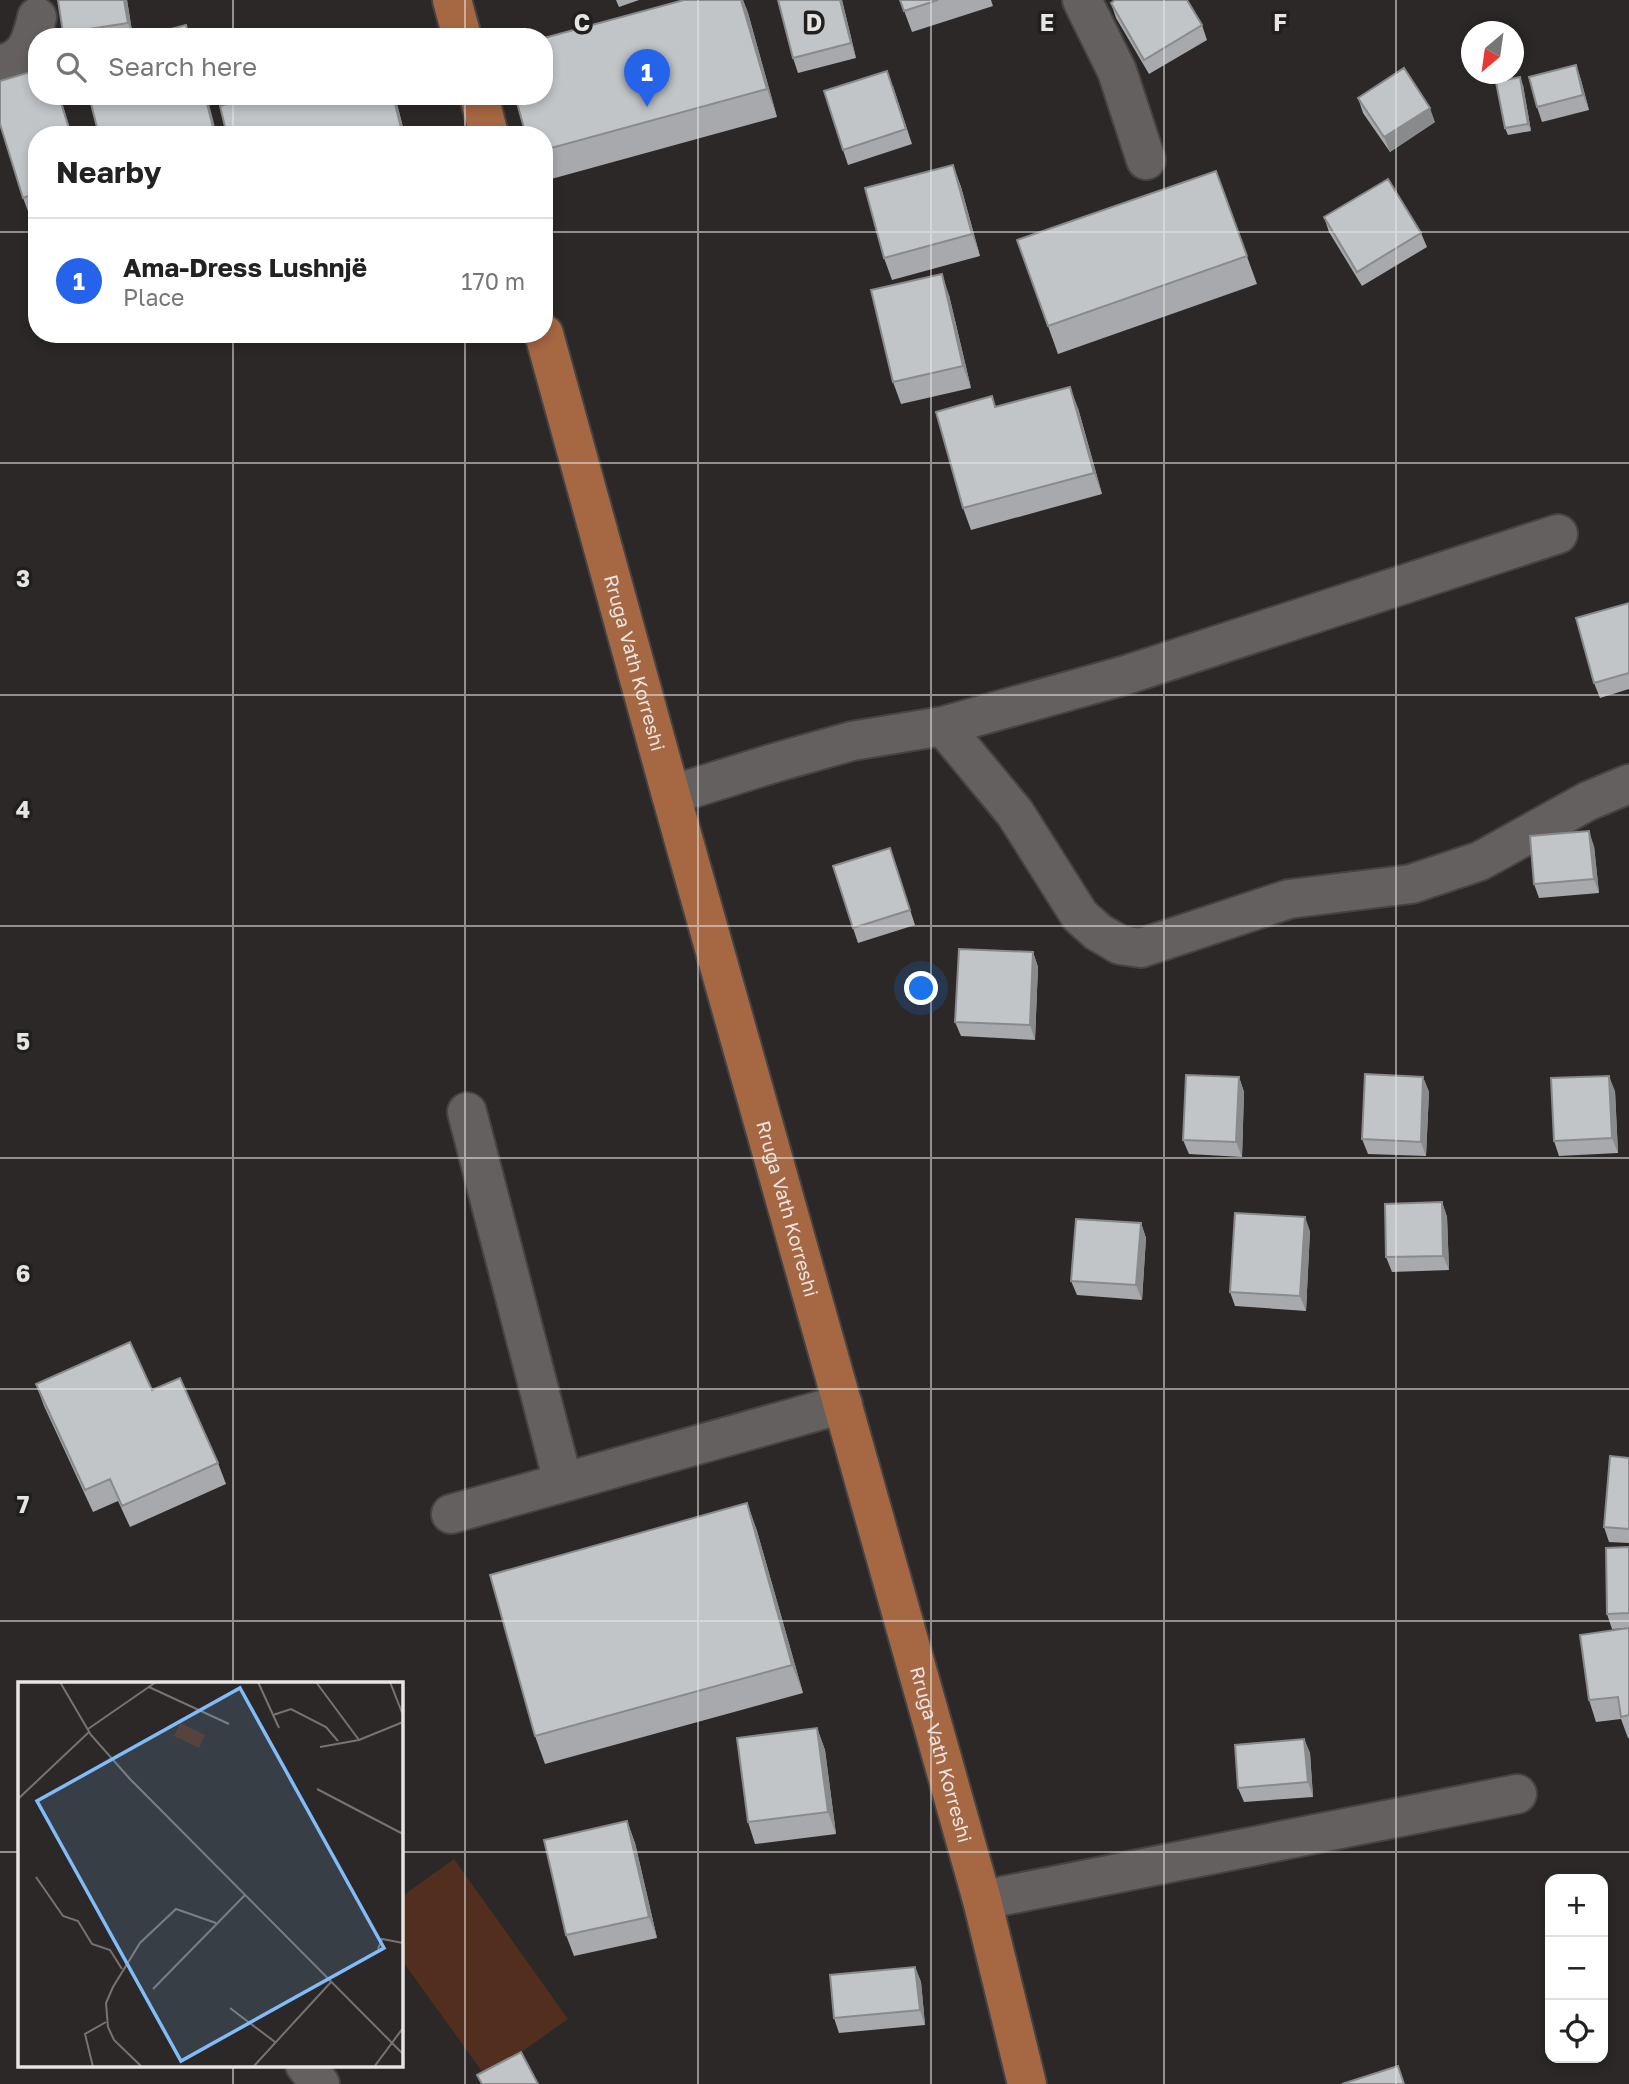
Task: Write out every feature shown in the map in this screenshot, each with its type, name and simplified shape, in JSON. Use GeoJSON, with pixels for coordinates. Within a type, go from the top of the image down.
{"type":"FeatureCollection","features":[{"type":"Feature","properties":{"kind":"main road"},"geometry":{"type":"LineString","coordinates":[[452,0],[460,28]]}},
{"type":"Feature","properties":{"kind":"main road"},"geometry":{"type":"LineString","coordinates":[[481,105],[487,126]]}},
{"type":"Feature","properties":{"kind":"main road","name":"Rruga Vath Korreshi"},"geometry":{"type":"LineString","coordinates":[[546,343],[982,1900],[1027,2084]]}},
{"type":"Feature","properties":{"kind":"street"},"geometry":{"type":"LineString","coordinates":[[1082,0],[1117,71],[1146,160]]}},
{"type":"Feature","properties":{"kind":"street"},"geometry":{"type":"LineString","coordinates":[[35,28],[37,17]]}},
{"type":"Feature","properties":{"kind":"street"},"geometry":{"type":"LineString","coordinates":[[0,64],[12,63],[28,46]]}},
{"type":"Feature","properties":{"kind":"street"},"geometry":{"type":"LineString","coordinates":[[671,795],[852,741],[943,726],[1126,675],[1558,534]]}},
{"type":"Feature","properties":{"kind":"street"},"geometry":{"type":"LineString","coordinates":[[943,726],[1015,813],[1080,916],[1098,932],[1120,944],[1141,948],[1289,900],[1411,884],[1480,861],[1588,802],[1629,784]]}},
{"type":"Feature","properties":{"kind":"street"},"geometry":{"type":"LineString","coordinates":[[467,1112],[563,1482]]}},
{"type":"Feature","properties":{"kind":"street"},"geometry":{"type":"LineString","coordinates":[[452,1514],[843,1404]]}},
{"type":"Feature","properties":{"kind":"street"},"geometry":{"type":"LineString","coordinates":[[982,1900],[1517,1794]]}},
{"type":"Feature","properties":{"kind":"street"},"geometry":{"type":"LineString","coordinates":[[306,2066],[320,2084]]}},
{"type":"Feature","properties":{"kind":"shaded area"},"geometry":{"type":"Polygon","coordinates":[[[454,1859],[568,2019],[486,2077],[402,1960],[402,1896],[454,1859]]]}},
{"type":"Feature","properties":{"kind":"building"},"geometry":{"type":"Polygon","coordinates":[[[58,0],[124,0],[128,23],[96,28],[62,28],[58,0]]]}},
{"type":"Feature","properties":{"kind":"building"},"geometry":{"type":"Polygon","coordinates":[[[684,0],[741,0],[767,89],[553,148],[553,126],[523,126],[518,105],[553,105],[553,36],[684,0]]]}},
{"type":"Feature","properties":{"kind":"building"},"geometry":{"type":"Polygon","coordinates":[[[778,0],[840,0],[851,43],[793,58],[778,0]]]}},
{"type":"Feature","properties":{"kind":"building"},"geometry":{"type":"Polygon","coordinates":[[[900,0],[938,0],[904,11],[900,0]]]}},
{"type":"Feature","properties":{"kind":"building"},"geometry":{"type":"Polygon","coordinates":[[[1115,0],[1187,0],[1202,25],[1144,60],[1111,3],[1115,0]]]}},
{"type":"Feature","properties":{"kind":"building"},"geometry":{"type":"Polygon","coordinates":[[[1576,65],[1583,95],[1537,107],[1529,77],[1576,65]]]}},
{"type":"Feature","properties":{"kind":"building"},"geometry":{"type":"Polygon","coordinates":[[[1404,68],[1430,108],[1384,137],[1358,98],[1404,68]]]}},
{"type":"Feature","properties":{"kind":"building"},"geometry":{"type":"Polygon","coordinates":[[[887,71],[906,129],[843,150],[824,91],[887,71]]]}},
{"type":"Feature","properties":{"kind":"building"},"geometry":{"type":"Polygon","coordinates":[[[28,73],[28,105],[62,105],[68,126],[28,126],[28,196],[23,198],[0,124],[0,81],[28,73]]]}},
{"type":"Feature","properties":{"kind":"building"},"geometry":{"type":"Polygon","coordinates":[[[1496,84],[1521,84],[1528,124],[1505,128],[1496,84]]]}},
{"type":"Feature","properties":{"kind":"building"},"geometry":{"type":"Polygon","coordinates":[[[91,105],[207,105],[213,126],[97,126],[91,105]]]}},
{"type":"Feature","properties":{"kind":"building"},"geometry":{"type":"Polygon","coordinates":[[[395,105],[400,126],[225,126],[220,106],[395,105]]]}},
{"type":"Feature","properties":{"kind":"building"},"geometry":{"type":"Polygon","coordinates":[[[953,165],[972,234],[884,258],[865,188],[953,165]]]}},
{"type":"Feature","properties":{"kind":"building"},"geometry":{"type":"Polygon","coordinates":[[[1216,171],[1247,256],[1048,326],[1017,240],[1216,171]]]}},
{"type":"Feature","properties":{"kind":"building"},"geometry":{"type":"Polygon","coordinates":[[[1388,179],[1421,233],[1357,272],[1324,217],[1388,179]]]}},
{"type":"Feature","properties":{"kind":"building"},"geometry":{"type":"Polygon","coordinates":[[[942,274],[963,366],[893,382],[871,290],[942,274]]]}},
{"type":"Feature","properties":{"kind":"building"},"geometry":{"type":"Polygon","coordinates":[[[1070,387],[1094,473],[963,508],[936,412],[992,396],[995,407],[1070,387]]]}},
{"type":"Feature","properties":{"kind":"building"},"geometry":{"type":"Polygon","coordinates":[[[1629,603],[1629,673],[1594,683],[1576,618],[1629,603]]]}},
{"type":"Feature","properties":{"kind":"building"},"geometry":{"type":"Polygon","coordinates":[[[1589,831],[1594,879],[1534,884],[1530,836],[1589,831]]]}},
{"type":"Feature","properties":{"kind":"building"},"geometry":{"type":"Polygon","coordinates":[[[890,848],[910,910],[853,928],[833,866],[890,848]]]}},
{"type":"Feature","properties":{"kind":"building"},"geometry":{"type":"Polygon","coordinates":[[[959,949],[1033,952],[1030,1025],[955,1022],[959,949]]]}},
{"type":"Feature","properties":{"kind":"building"},"geometry":{"type":"Polygon","coordinates":[[[1365,1074],[1423,1077],[1421,1142],[1362,1139],[1365,1074]]]}},
{"type":"Feature","properties":{"kind":"building"},"geometry":{"type":"Polygon","coordinates":[[[1186,1075],[1239,1077],[1236,1142],[1183,1140],[1186,1075]]]}},
{"type":"Feature","properties":{"kind":"building"},"geometry":{"type":"Polygon","coordinates":[[[1609,1076],[1612,1138],[1554,1141],[1551,1078],[1609,1076]]]}},
{"type":"Feature","properties":{"kind":"building"},"geometry":{"type":"Polygon","coordinates":[[[1442,1202],[1443,1256],[1386,1257],[1385,1204],[1442,1202]]]}},
{"type":"Feature","properties":{"kind":"building"},"geometry":{"type":"Polygon","coordinates":[[[1235,1213],[1305,1217],[1300,1296],[1230,1292],[1235,1213]]]}},
{"type":"Feature","properties":{"kind":"building"},"geometry":{"type":"Polygon","coordinates":[[[1076,1219],[1141,1223],[1136,1285],[1071,1281],[1076,1219]]]}},
{"type":"Feature","properties":{"kind":"building"},"geometry":{"type":"Polygon","coordinates":[[[130,1342],[152,1390],[180,1378],[218,1463],[122,1506],[110,1479],[85,1490],[36,1384],[130,1342]]]}},
{"type":"Feature","properties":{"kind":"building"},"geometry":{"type":"Polygon","coordinates":[[[1610,1456],[1629,1458],[1629,1529],[1604,1527],[1610,1456]]]}},
{"type":"Feature","properties":{"kind":"building"},"geometry":{"type":"Polygon","coordinates":[[[747,1503],[792,1665],[535,1736],[490,1575],[747,1503]]]}},
{"type":"Feature","properties":{"kind":"building"},"geometry":{"type":"Polygon","coordinates":[[[1629,1547],[1629,1613],[1607,1614],[1606,1548],[1629,1547]]]}},
{"type":"Feature","properties":{"kind":"building"},"geometry":{"type":"Polygon","coordinates":[[[1629,1628],[1629,1715],[1621,1717],[1618,1697],[1589,1700],[1580,1635],[1629,1628]]]}},
{"type":"Feature","properties":{"kind":"building"},"geometry":{"type":"Polygon","coordinates":[[[817,1728],[828,1812],[748,1822],[737,1738],[817,1728]]]}},
{"type":"Feature","properties":{"kind":"building"},"geometry":{"type":"Polygon","coordinates":[[[1304,1739],[1308,1782],[1238,1788],[1235,1745],[1304,1739]]]}},
{"type":"Feature","properties":{"kind":"building"},"geometry":{"type":"Polygon","coordinates":[[[627,1821],[649,1917],[566,1935],[544,1840],[627,1821]]]}},
{"type":"Feature","properties":{"kind":"building"},"geometry":{"type":"Polygon","coordinates":[[[915,1967],[920,2010],[834,2018],[830,1975],[915,1967]]]}},
{"type":"Feature","properties":{"kind":"building"},"geometry":{"type":"Polygon","coordinates":[[[521,2052],[538,2084],[482,2084],[477,2075],[521,2052]]]}},
{"type":"Feature","properties":{"kind":"building"},"geometry":{"type":"Polygon","coordinates":[[[1398,2066],[1404,2084],[1342,2084],[1398,2066]]]}},
{"type":"Feature","properties":{"kind":"place","name":"Ama-Dress Lushnjë"},"geometry":{"type":"Point","coordinates":[647,107]}}]}
